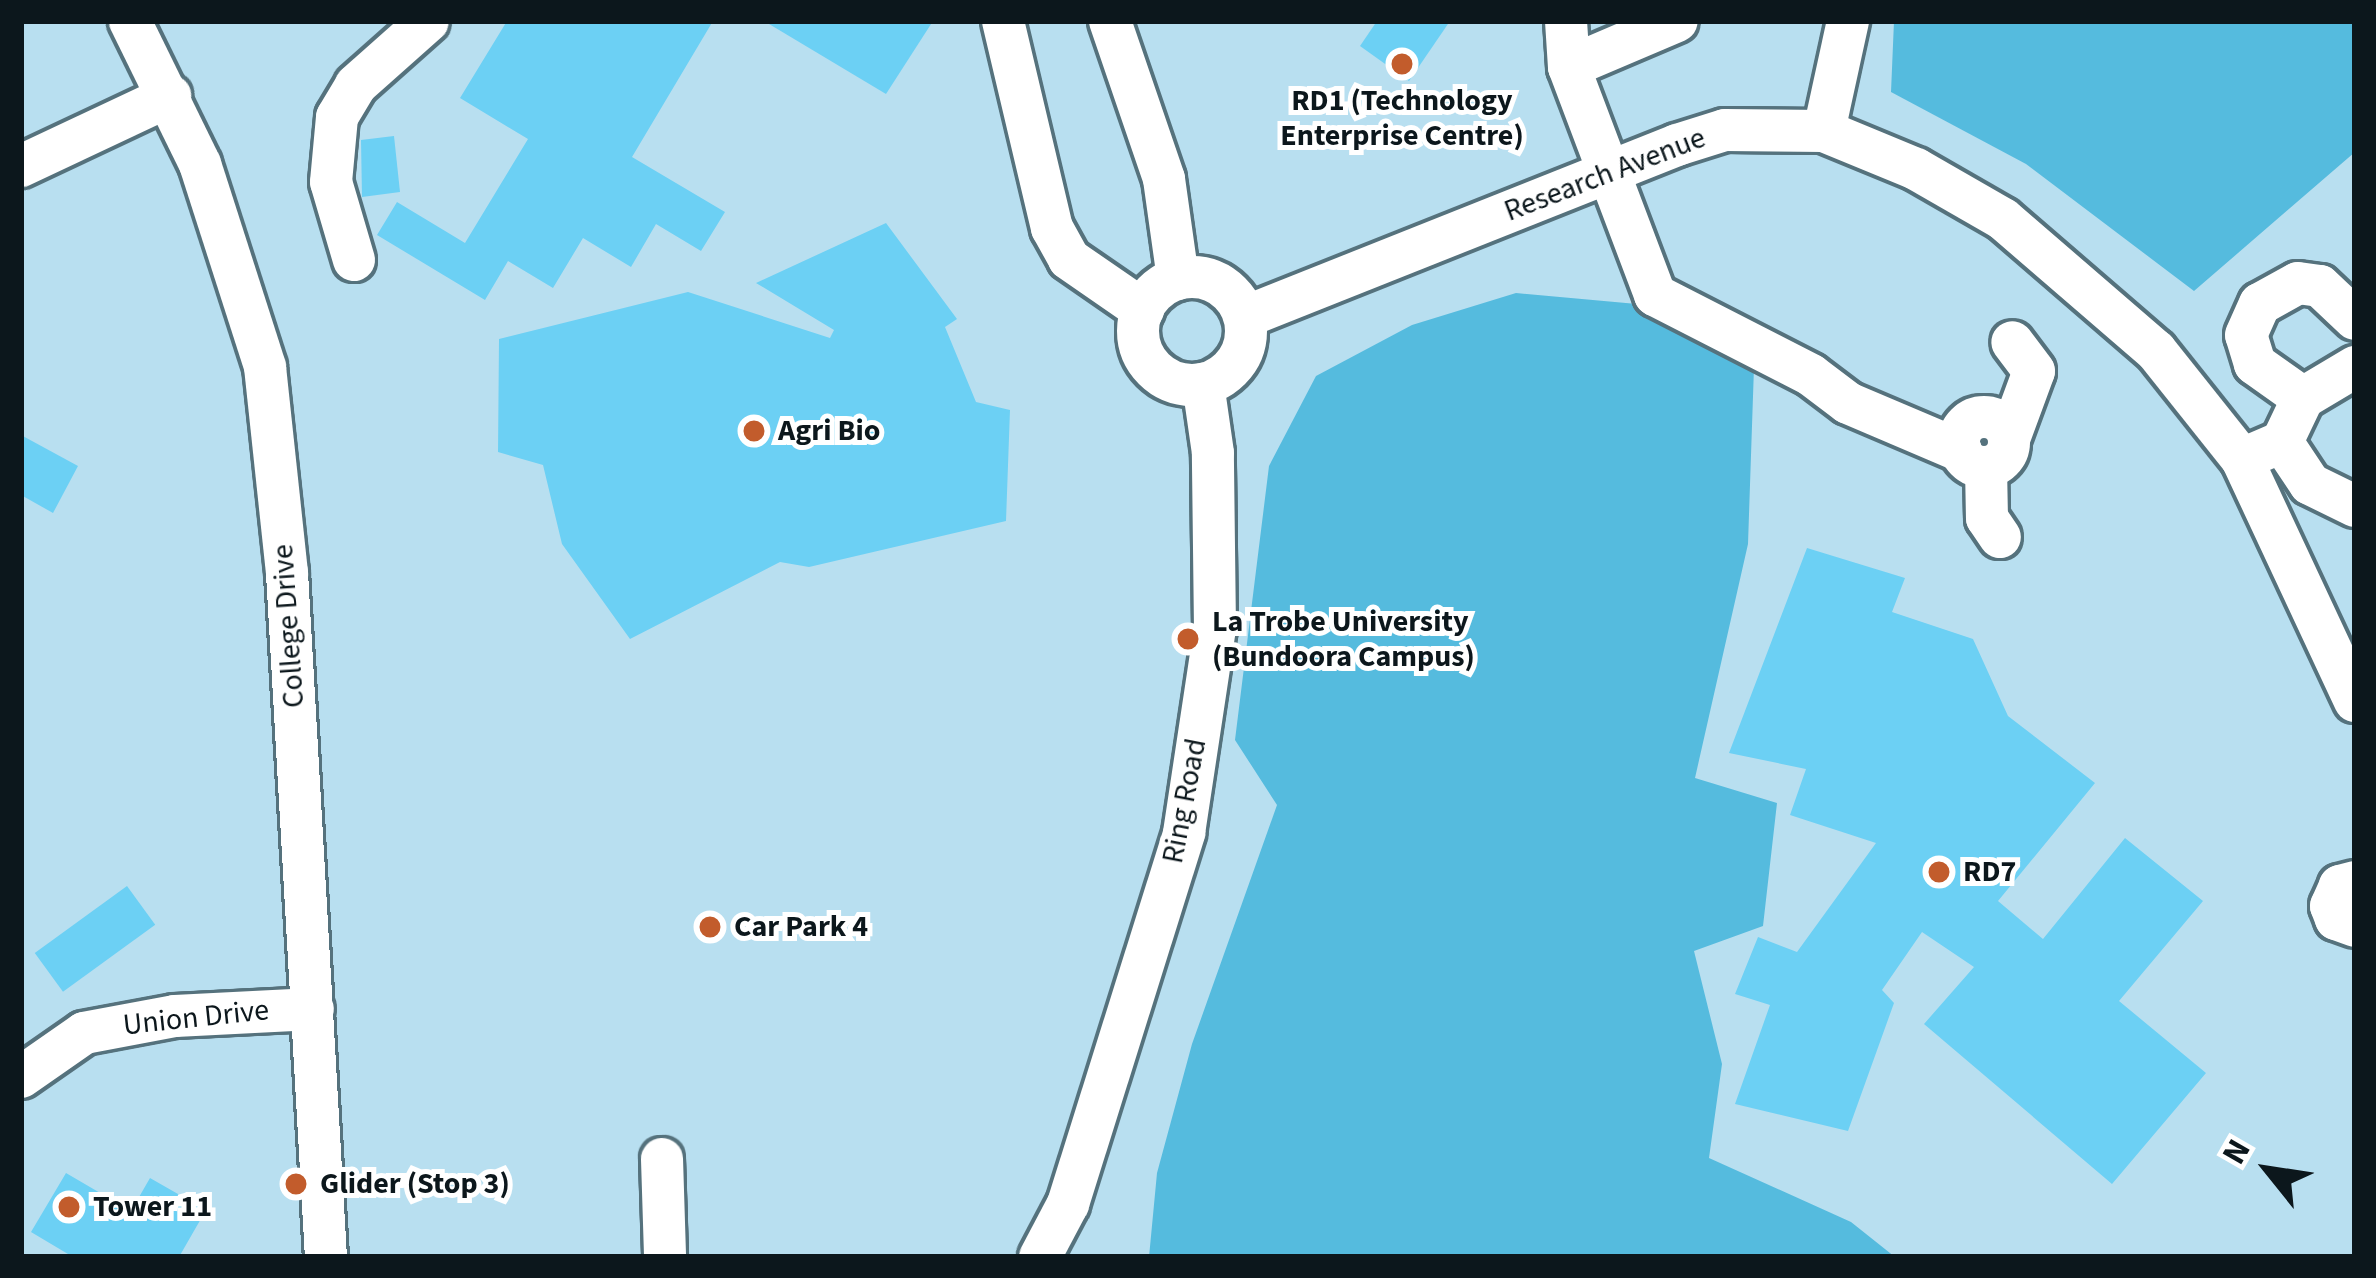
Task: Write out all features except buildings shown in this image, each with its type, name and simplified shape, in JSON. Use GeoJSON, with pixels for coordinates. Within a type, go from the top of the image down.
{"type":"FeatureCollection","features":[{"type":"Feature","properties":{"kind":"street","name":"College Drive"},"geometry":{"type":"LineString","coordinates":[[130,21],[170,96],[218,213],[266,367],[287,573],[326,1257]]}},
{"type":"Feature","properties":{"kind":"street"},"geometry":{"type":"LineString","coordinates":[[354,260],[331,182],[337,117],[356,85],[428,21]]}},
{"type":"Feature","properties":{"kind":"street"},"geometry":{"type":"LineString","coordinates":[[1003,21],[1052,228],[1070,260],[1142,310]]}},
{"type":"Feature","properties":{"kind":"street"},"geometry":{"type":"LineString","coordinates":[[1110,21],[1158,156],[1178,279]]}},
{"type":"Feature","properties":{"kind":"street"},"geometry":{"type":"LineString","coordinates":[[1677,21],[1572,43],[1619,165],[1671,271],[1695,298],[1981,445]]}},
{"type":"Feature","properties":{"kind":"street"},"geometry":{"type":"LineString","coordinates":[[1824,131],[1848,21]]}},
{"type":"Feature","properties":{"kind":"street"},"geometry":{"type":"LineString","coordinates":[[21,166],[170,96]]}},
{"type":"Feature","properties":{"kind":"street","name":"Research Avenue"},"geometry":{"type":"LineString","coordinates":[[1245,317],[1619,165],[1726,130],[1824,131],[1916,169],[2037,242],[2156,351],[2242,459],[2355,701]]}},
{"type":"Feature","properties":{"kind":"street"},"geometry":{"type":"LineString","coordinates":[[1178,279],[1227,289],[1245,317],[1233,366],[1203,384],[1156,371],[1140,343],[1142,310],[1178,279]]}},
{"type":"Feature","properties":{"kind":"street"},"geometry":{"type":"LineString","coordinates":[[2303,398],[2255,364],[2246,335],[2260,304],[2298,283],[2320,286],[2339,296],[2355,320]]}},
{"type":"Feature","properties":{"kind":"street"},"geometry":{"type":"LineString","coordinates":[[2000,537],[1987,518],[1981,445],[2034,371],[2027,353],[2012,343]]}},
{"type":"Feature","properties":{"kind":"street"},"geometry":{"type":"LineString","coordinates":[[2242,459],[2282,442],[2303,398],[2355,367]]}},
{"type":"Feature","properties":{"kind":"street","name":"Ring Road"},"geometry":{"type":"LineString","coordinates":[[1040,1257],[1068,1204],[1184,833],[1215,629],[1214,453],[1203,384]]}},
{"type":"Feature","properties":{"kind":"street"},"geometry":{"type":"LineString","coordinates":[[2282,442],[2310,484],[2355,506]]}},
{"type":"Feature","properties":{"kind":"street"},"geometry":{"type":"LineString","coordinates":[[2355,882],[2340,886],[2331,906],[2336,920],[2355,926]]}},
{"type":"Feature","properties":{"kind":"street","name":"Union Drive"},"geometry":{"type":"LineString","coordinates":[[21,1077],[84,1033],[176,1016],[313,1009]]}},
{"type":"Feature","properties":{"kind":"street"},"geometry":{"type":"LineString","coordinates":[[662,1160],[664,1257]]}},
{"type":"Feature","properties":{"kind":"street"},"geometry":{"type":"LineString","coordinates":[[666,1204],[692,1257]]}},
{"type":"Feature","properties":{"kind":"street","name":"Ring Road"},"geometry":{"type":"LineString","coordinates":[[1068,1204],[1072,1257]]}},
{"type":"Feature","properties":{"kind":"shaded area","name":"La Trobe University (Bundoora Campus)"},"geometry":{"type":"Polygon","coordinates":[[[21,21],[2355,21],[2355,1257],[21,1257],[21,21]]]}},
{"type":"Feature","properties":{"kind":"shaded area"},"geometry":{"type":"Polygon","coordinates":[[[1894,21],[2355,21],[2355,152],[2194,291],[2026,164],[1891,92],[1894,21]]]}},
{"type":"Feature","properties":{"kind":"shaded area"},"geometry":{"type":"Polygon","coordinates":[[[1516,293],[1703,310],[1754,367],[1748,544],[1695,778],[1777,803],[1763,926],[1694,951],[1722,1064],[1709,1158],[1851,1222],[1895,1257],[1149,1257],[1157,1173],[1192,1044],[1277,805],[1235,740],[1269,466],[1316,376],[1412,325],[1516,293]]]}},
{"type":"Feature","properties":{"kind":"place","name":"RD1 (Technology Enterprise Centre)"},"geometry":{"type":"Point","coordinates":[1402,64]}},
{"type":"Feature","properties":{"kind":"place","name":"Agri Bio"},"geometry":{"type":"Point","coordinates":[754,431]}},
{"type":"Feature","properties":{"kind":"place","name":"La Trobe University (Bundoora Campus)"},"geometry":{"type":"Point","coordinates":[1188,639]}},
{"type":"Feature","properties":{"kind":"place","name":"RD7"},"geometry":{"type":"Point","coordinates":[1939,872]}},
{"type":"Feature","properties":{"kind":"place","name":"Car Park 4"},"geometry":{"type":"Point","coordinates":[710,927]}},
{"type":"Feature","properties":{"kind":"place","name":"Glider (Stop 3)"},"geometry":{"type":"Point","coordinates":[296,1184]}},
{"type":"Feature","properties":{"kind":"place","name":"Tower 11"},"geometry":{"type":"Point","coordinates":[69,1207]}}]}
